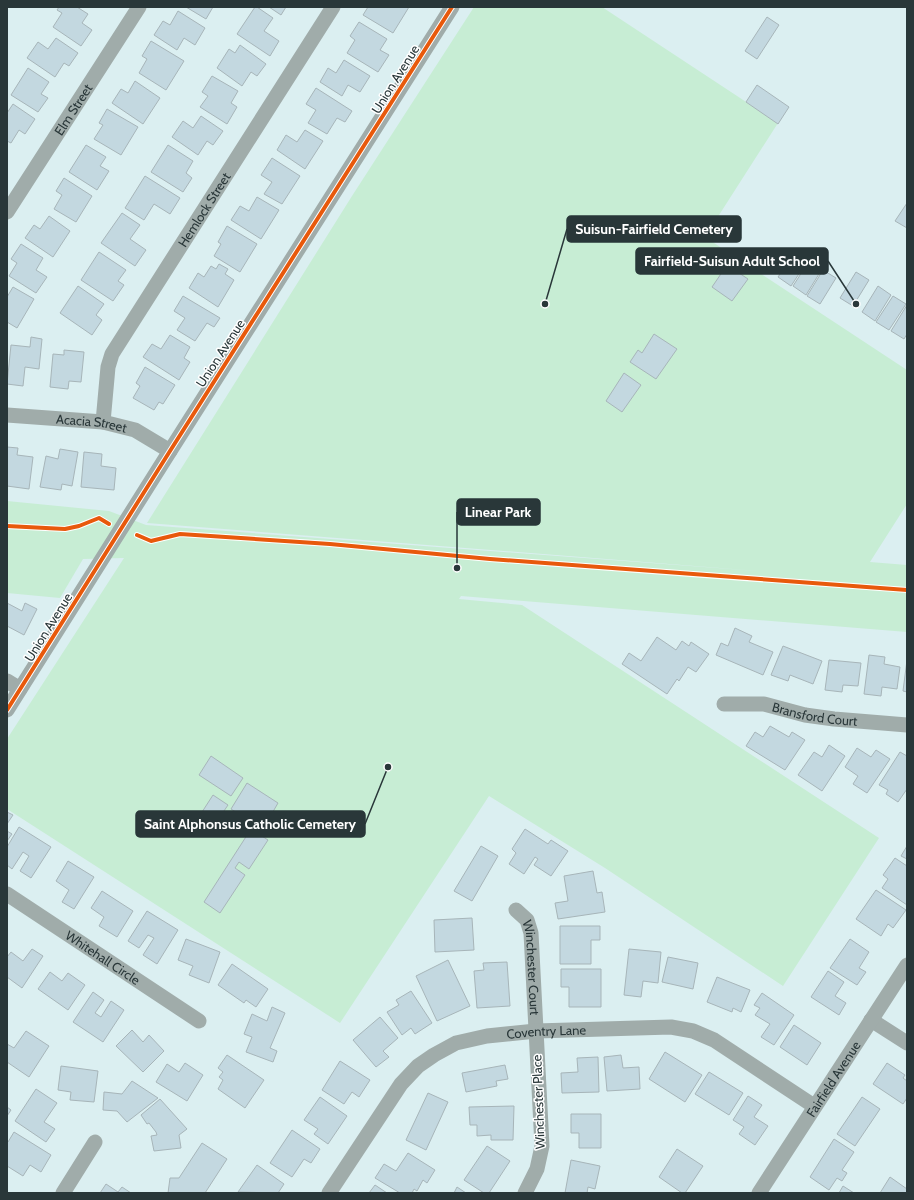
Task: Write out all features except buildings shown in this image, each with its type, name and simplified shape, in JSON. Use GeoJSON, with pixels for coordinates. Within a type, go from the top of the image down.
{"type":"FeatureCollection","features":[{"type":"Feature","properties":{"kind":"street","name":"Elm Street"},"geometry":{"type":"LineString","coordinates":[[7,212],[139,7]]}},
{"type":"Feature","properties":{"kind":"street","name":"Hemlock Street"},"geometry":{"type":"LineString","coordinates":[[103,422],[108,367],[112,354],[333,7]]}},
{"type":"Feature","properties":{"kind":"street","name":"Union Avenue"},"geometry":{"type":"LineString","coordinates":[[7,710],[452,7]]}},
{"type":"Feature","properties":{"kind":"street","name":"Acacia Street"},"geometry":{"type":"LineString","coordinates":[[7,415],[103,422],[135,430],[170,451]]}},
{"type":"Feature","properties":{"kind":"street"},"geometry":{"type":"LineString","coordinates":[[7,681],[20,689]]}},
{"type":"Feature","properties":{"kind":"street","name":"Bransford Court"},"geometry":{"type":"LineString","coordinates":[[724,704],[764,704],[805,715],[834,720],[907,725]]}},
{"type":"Feature","properties":{"kind":"street","name":"Whitehall Circle"},"geometry":{"type":"LineString","coordinates":[[7,894],[199,1021]]}},
{"type":"Feature","properties":{"kind":"street","name":"Winchester Court"},"geometry":{"type":"LineString","coordinates":[[516,910],[527,920],[531,933],[536,1031]]}},
{"type":"Feature","properties":{"kind":"street","name":"Fairfield Avenue"},"geometry":{"type":"LineString","coordinates":[[759,1193],[814,1106],[907,965]]}},
{"type":"Feature","properties":{"kind":"street"},"geometry":{"type":"LineString","coordinates":[[871,1020],[907,1043]]}},
{"type":"Feature","properties":{"kind":"street","name":"Coventry Lane"},"geometry":{"type":"LineString","coordinates":[[329,1193],[401,1084],[418,1066],[456,1043],[487,1036],[536,1031],[671,1027],[693,1031],[714,1040],[814,1106]]}},
{"type":"Feature","properties":{"kind":"street","name":"Winchester Place"},"geometry":{"type":"LineString","coordinates":[[525,1193],[537,1169],[542,1146],[536,1031]]}},
{"type":"Feature","properties":{"kind":"street"},"geometry":{"type":"LineString","coordinates":[[63,1193],[95,1142]]}},
{"type":"Feature","properties":{"kind":"green space"},"geometry":{"type":"Polygon","coordinates":[[[474,7],[602,7],[778,123],[705,237],[907,370],[907,504],[870,562],[907,565],[907,632],[461,596],[459,599],[522,605],[879,838],[783,986],[605,868],[489,796],[340,1023],[7,809],[7,739],[124,558],[83,559],[60,598],[7,593],[7,501],[109,511],[146,525],[797,574],[147,523],[352,196],[474,7]]]}},
{"type":"Feature","properties":{"kind":"cycle path"},"geometry":{"type":"LineString","coordinates":[[7,710],[452,7]]}},
{"type":"Feature","properties":{"kind":"cycle path"},"geometry":{"type":"LineString","coordinates":[[7,526],[65,529],[79,526],[99,518],[109,524]]}},
{"type":"Feature","properties":{"kind":"cycle path"},"geometry":{"type":"LineString","coordinates":[[137,535],[151,541],[180,534],[330,544],[490,559],[907,590]]}},
{"type":"Feature","properties":{"kind":"place","name":"Suisun-Fairfield Cemetery"},"geometry":{"type":"Point","coordinates":[545,304]}},
{"type":"Feature","properties":{"kind":"place","name":"Fairfield-Suisun Adult School"},"geometry":{"type":"Point","coordinates":[856,304]}},
{"type":"Feature","properties":{"kind":"place","name":"Linear Park"},"geometry":{"type":"Point","coordinates":[457,568]}},
{"type":"Feature","properties":{"kind":"place","name":"Saint Alphonsus Catholic Cemetery"},"geometry":{"type":"Point","coordinates":[388,767]}}]}
